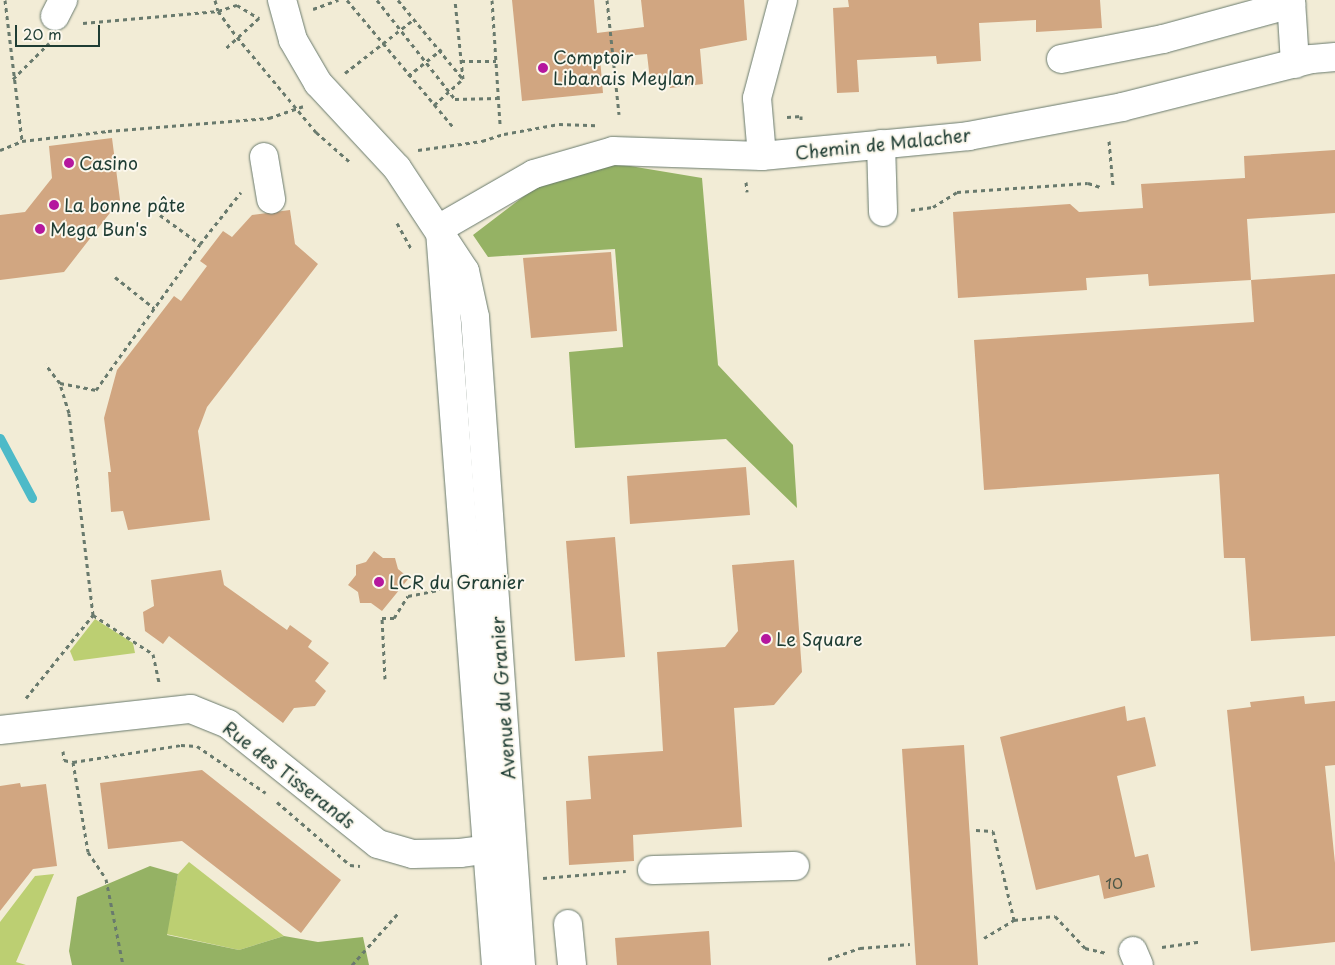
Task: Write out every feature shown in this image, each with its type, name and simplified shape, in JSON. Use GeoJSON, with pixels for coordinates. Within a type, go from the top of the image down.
{"type":"FeatureCollection","features":[{"type":"Feature","properties":{"kind":"street"},"geometry":{"type":"LineString","coordinates":[[282,0],[293,40],[318,83],[389,158],[440,228]]}},
{"type":"Feature","properties":{"kind":"street"},"geometry":{"type":"LineString","coordinates":[[762,156],[757,98],[783,0]]}},
{"type":"Feature","properties":{"kind":"street"},"geometry":{"type":"LineString","coordinates":[[1062,59],[1163,39],[1291,2],[1294,64]]}},
{"type":"Feature","properties":{"kind":"street","name":"Chemin de Malacher"},"geometry":{"type":"LineString","coordinates":[[440,228],[534,174],[613,151],[762,156],[969,136],[1113,108],[1294,64],[1335,56]]}},
{"type":"Feature","properties":{"kind":"street"},"geometry":{"type":"LineString","coordinates":[[881,144],[884,212]]}},
{"type":"Feature","properties":{"kind":"street"},"geometry":{"type":"LineString","coordinates":[[264,157],[271,199]]}},
{"type":"Feature","properties":{"kind":"street","name":"Avenue du Granier"},"geometry":{"type":"LineString","coordinates":[[440,228],[471,654],[521,965]]}},
{"type":"Feature","properties":{"kind":"street","name":"Rue des Tisserands"},"geometry":{"type":"LineString","coordinates":[[10,728],[191,709],[228,724],[378,844],[413,854],[460,853],[501,847]]}},
{"type":"Feature","properties":{"kind":"street","name":"Avenue du Granier"},"geometry":{"type":"LineString","coordinates":[[496,965],[501,847]]}},
{"type":"Feature","properties":{"kind":"street"},"geometry":{"type":"LineString","coordinates":[[652,870],[794,866]]}},
{"type":"Feature","properties":{"kind":"street"},"geometry":{"type":"LineString","coordinates":[[568,924],[572,965]]}},
{"type":"Feature","properties":{"kind":"path"},"geometry":{"type":"LineString","coordinates":[[5,0],[22,141]]}},
{"type":"Feature","properties":{"kind":"path"},"geometry":{"type":"LineString","coordinates":[[215,0],[218,11]]}},
{"type":"Feature","properties":{"kind":"path"},"geometry":{"type":"LineString","coordinates":[[307,11],[338,0]]}},
{"type":"Feature","properties":{"kind":"path"},"geometry":{"type":"LineString","coordinates":[[347,0],[382,45],[454,128]]}},
{"type":"Feature","properties":{"kind":"path"},"geometry":{"type":"LineString","coordinates":[[377,0],[455,99],[498,98]]}},
{"type":"Feature","properties":{"kind":"path"},"geometry":{"type":"LineString","coordinates":[[398,0],[442,49],[463,79]]}},
{"type":"Feature","properties":{"kind":"path"},"geometry":{"type":"LineString","coordinates":[[455,0],[463,79]]}},
{"type":"Feature","properties":{"kind":"path"},"geometry":{"type":"LineString","coordinates":[[492,0],[500,124]]}},
{"type":"Feature","properties":{"kind":"path"},"geometry":{"type":"LineString","coordinates":[[607,0],[619,114]]}},
{"type":"Feature","properties":{"kind":"path"},"geometry":{"type":"LineString","coordinates":[[13,78],[62,19],[218,11],[236,5],[259,18],[226,48]]}},
{"type":"Feature","properties":{"kind":"path"},"geometry":{"type":"LineString","coordinates":[[343,75],[414,19]]}},
{"type":"Feature","properties":{"kind":"path"},"geometry":{"type":"LineString","coordinates":[[408,76],[442,49]]}},
{"type":"Feature","properties":{"kind":"path"},"geometry":{"type":"LineString","coordinates":[[461,61],[496,61]]}},
{"type":"Feature","properties":{"kind":"path"},"geometry":{"type":"LineString","coordinates":[[434,105],[463,79]]}},
{"type":"Feature","properties":{"kind":"path"},"geometry":{"type":"LineString","coordinates":[[0,150],[22,141],[269,118],[308,104]]}},
{"type":"Feature","properties":{"kind":"path"},"geometry":{"type":"LineString","coordinates":[[418,150],[576,122]]}},
{"type":"Feature","properties":{"kind":"path"},"geometry":{"type":"LineString","coordinates":[[1108,140],[1113,186]]}},
{"type":"Feature","properties":{"kind":"path"},"geometry":{"type":"LineString","coordinates":[[746,181],[747,192]]}},
{"type":"Feature","properties":{"kind":"path"},"geometry":{"type":"LineString","coordinates":[[884,212],[933,207],[957,192],[1088,183],[1100,188]]}},
{"type":"Feature","properties":{"kind":"path"},"geometry":{"type":"LineString","coordinates":[[60,383],[96,390],[200,244],[243,190]]}},
{"type":"Feature","properties":{"kind":"path"},"geometry":{"type":"LineString","coordinates":[[160,215],[200,244]]}},
{"type":"Feature","properties":{"kind":"path"},"geometry":{"type":"LineString","coordinates":[[115,277],[154,308]]}},
{"type":"Feature","properties":{"kind":"path"},"geometry":{"type":"LineString","coordinates":[[10,728],[18,708],[93,615],[69,413],[60,383],[45,364]]}},
{"type":"Feature","properties":{"kind":"path"},"geometry":{"type":"LineString","coordinates":[[385,678],[382,618],[394,618],[408,596],[444,588]]}},
{"type":"Feature","properties":{"kind":"path"},"geometry":{"type":"LineString","coordinates":[[93,615],[153,654],[159,682]]}},
{"type":"Feature","properties":{"kind":"path"},"geometry":{"type":"LineString","coordinates":[[60,723],[64,760],[74,762],[181,745],[197,746],[268,795],[350,865]]}},
{"type":"Feature","properties":{"kind":"path"},"geometry":{"type":"LineString","coordinates":[[125,747],[126,754]]}},
{"type":"Feature","properties":{"kind":"path"},"geometry":{"type":"LineString","coordinates":[[74,762],[88,852],[106,880],[123,965]]}},
{"type":"Feature","properties":{"kind":"path"},"geometry":{"type":"LineString","coordinates":[[976,830],[993,831],[1014,920]]}},
{"type":"Feature","properties":{"kind":"path"},"geometry":{"type":"LineString","coordinates":[[539,878],[612,871]]}},
{"type":"Feature","properties":{"kind":"path"},"geometry":{"type":"LineString","coordinates":[[352,965],[400,911]]}},
{"type":"Feature","properties":{"kind":"path"},"geometry":{"type":"LineString","coordinates":[[984,938],[1014,920],[1055,916],[1085,948]]}},
{"type":"Feature","properties":{"kind":"path"},"geometry":{"type":"LineString","coordinates":[[828,959],[860,948],[910,944]]}},
{"type":"Feature","properties":{"kind":"green space"},"geometry":{"type":"Polygon","coordinates":[[[612,163],[702,178],[718,365],[793,445],[797,508],[726,439],[575,448],[569,352],[623,347],[615,249],[488,257],[473,235],[540,184],[612,163]]]}},
{"type":"Feature","properties":{"kind":"green space"},"geometry":{"type":"Polygon","coordinates":[[[95,619],[133,643],[135,653],[74,661],[70,651],[95,619]]]}},
{"type":"Feature","properties":{"kind":"green space"},"geometry":{"type":"Polygon","coordinates":[[[189,862],[284,936],[239,950],[166,934],[178,874],[189,862]]]}},
{"type":"Feature","properties":{"kind":"green space"},"geometry":{"type":"Polygon","coordinates":[[[150,866],[178,874],[167,935],[239,950],[284,936],[318,942],[363,937],[369,965],[72,965],[69,951],[77,897],[150,866]]]}},
{"type":"Feature","properties":{"kind":"green space"},"geometry":{"type":"Polygon","coordinates":[[[54,874],[16,962],[26,965],[0,965],[0,922],[35,876],[54,874]]]}},
{"type":"Feature","properties":{"kind":"building"},"geometry":{"type":"Polygon","coordinates":[[[512,0],[594,0],[597,33],[644,27],[641,0],[744,0],[747,40],[700,49],[703,84],[670,88],[669,78],[650,80],[647,54],[600,58],[603,93],[522,101],[512,0]]]}},
{"type":"Feature","properties":{"kind":"building"},"geometry":{"type":"Polygon","coordinates":[[[848,0],[1100,0],[1102,28],[1036,32],[1036,20],[979,23],[981,61],[937,64],[936,56],[857,60],[859,92],[837,93],[833,8],[849,7],[848,0]]]}},
{"type":"Feature","properties":{"kind":"building"},"geometry":{"type":"Polygon","coordinates":[[[112,138],[120,200],[64,272],[0,280],[0,215],[25,212],[52,178],[49,146],[112,138]]]}},
{"type":"Feature","properties":{"kind":"building"},"geometry":{"type":"Polygon","coordinates":[[[1335,150],[1335,213],[1247,219],[1251,280],[1149,286],[1148,274],[1086,278],[1087,290],[958,298],[953,212],[1070,204],[1079,212],[1143,208],[1141,184],[1245,178],[1244,156],[1335,150]]]}},
{"type":"Feature","properties":{"kind":"building"},"geometry":{"type":"Polygon","coordinates":[[[290,210],[295,244],[318,264],[207,407],[198,431],[210,520],[128,530],[123,511],[111,512],[108,472],[111,472],[104,418],[117,370],[174,296],[181,301],[207,266],[200,261],[223,231],[232,237],[252,215],[290,210]]]}},
{"type":"Feature","properties":{"kind":"building"},"geometry":{"type":"Polygon","coordinates":[[[611,252],[617,331],[531,338],[523,258],[611,252]]]}},
{"type":"Feature","properties":{"kind":"building"},"geometry":{"type":"Polygon","coordinates":[[[1335,274],[1335,636],[1251,641],[1245,558],[1224,558],[1219,474],[984,490],[974,340],[1254,322],[1251,280],[1335,274]]]}},
{"type":"Feature","properties":{"kind":"building"},"geometry":{"type":"Polygon","coordinates":[[[746,467],[750,515],[630,524],[627,476],[746,467]]]}},
{"type":"Feature","properties":{"kind":"building"},"geometry":{"type":"Polygon","coordinates":[[[615,537],[625,657],[575,661],[566,541],[615,537]]]}},
{"type":"Feature","properties":{"kind":"building","name":"LCR du Granier"},"geometry":{"type":"Polygon","coordinates":[[[374,551],[383,558],[395,558],[398,569],[409,578],[382,611],[371,603],[360,603],[358,592],[348,585],[356,575],[356,565],[366,562],[374,551]]]}},
{"type":"Feature","properties":{"kind":"building"},"geometry":{"type":"Polygon","coordinates":[[[794,560],[802,672],[774,705],[734,708],[742,827],[633,835],[634,861],[569,865],[566,801],[591,799],[588,756],[663,751],[657,652],[725,647],[738,631],[732,565],[794,560]]]}},
{"type":"Feature","properties":{"kind":"building"},"geometry":{"type":"Polygon","coordinates":[[[221,570],[224,585],[287,630],[290,625],[312,641],[308,647],[329,663],[315,681],[326,691],[315,706],[294,708],[283,723],[169,636],[163,644],[145,631],[143,612],[154,606],[151,580],[221,570]]]}},
{"type":"Feature","properties":{"kind":"building"},"geometry":{"type":"Polygon","coordinates":[[[1304,696],[1305,704],[1335,701],[1335,765],[1325,766],[1335,863],[1335,942],[1251,951],[1227,710],[1251,707],[1250,702],[1304,696]]]}},
{"type":"Feature","properties":{"kind":"building"},"geometry":{"type":"Polygon","coordinates":[[[1125,706],[1127,721],[1145,717],[1156,766],[1117,776],[1135,857],[1148,854],[1155,887],[1104,899],[1099,875],[1036,890],[1000,737],[1125,706]]]}},
{"type":"Feature","properties":{"kind":"building"},"geometry":{"type":"Polygon","coordinates":[[[964,745],[978,965],[916,965],[902,749],[964,745]]]}},
{"type":"Feature","properties":{"kind":"building"},"geometry":{"type":"Polygon","coordinates":[[[202,770],[341,880],[301,933],[182,841],[108,849],[100,783],[202,770]]]}},
{"type":"Feature","properties":{"kind":"building"},"geometry":{"type":"Polygon","coordinates":[[[20,783],[21,787],[46,784],[57,866],[33,869],[0,911],[0,786],[20,783]]]}},
{"type":"Feature","properties":{"kind":"building"},"geometry":{"type":"Polygon","coordinates":[[[709,931],[711,965],[617,965],[615,938],[709,931]]]}},
{"type":"Feature","properties":{"kind":"waterway"},"geometry":{"type":"LineString","coordinates":[[0,438],[32,498]]}},
{"type":"Feature","properties":{"kind":"place","name":"Comptoir Libanais Meylan"},"geometry":{"type":"Point","coordinates":[543,68]}},
{"type":"Feature","properties":{"kind":"place","name":"Casino"},"geometry":{"type":"Point","coordinates":[69,163]}},
{"type":"Feature","properties":{"kind":"place","name":"La bonne pâte"},"geometry":{"type":"Point","coordinates":[54,205]}},
{"type":"Feature","properties":{"kind":"place","name":"Mega Bun's"},"geometry":{"type":"Point","coordinates":[40,229]}},
{"type":"Feature","properties":{"kind":"place","name":"LCR du Granier"},"geometry":{"type":"Point","coordinates":[379,582]}},
{"type":"Feature","properties":{"kind":"place","name":"Le Square"},"geometry":{"type":"Point","coordinates":[766,639]}}]}
